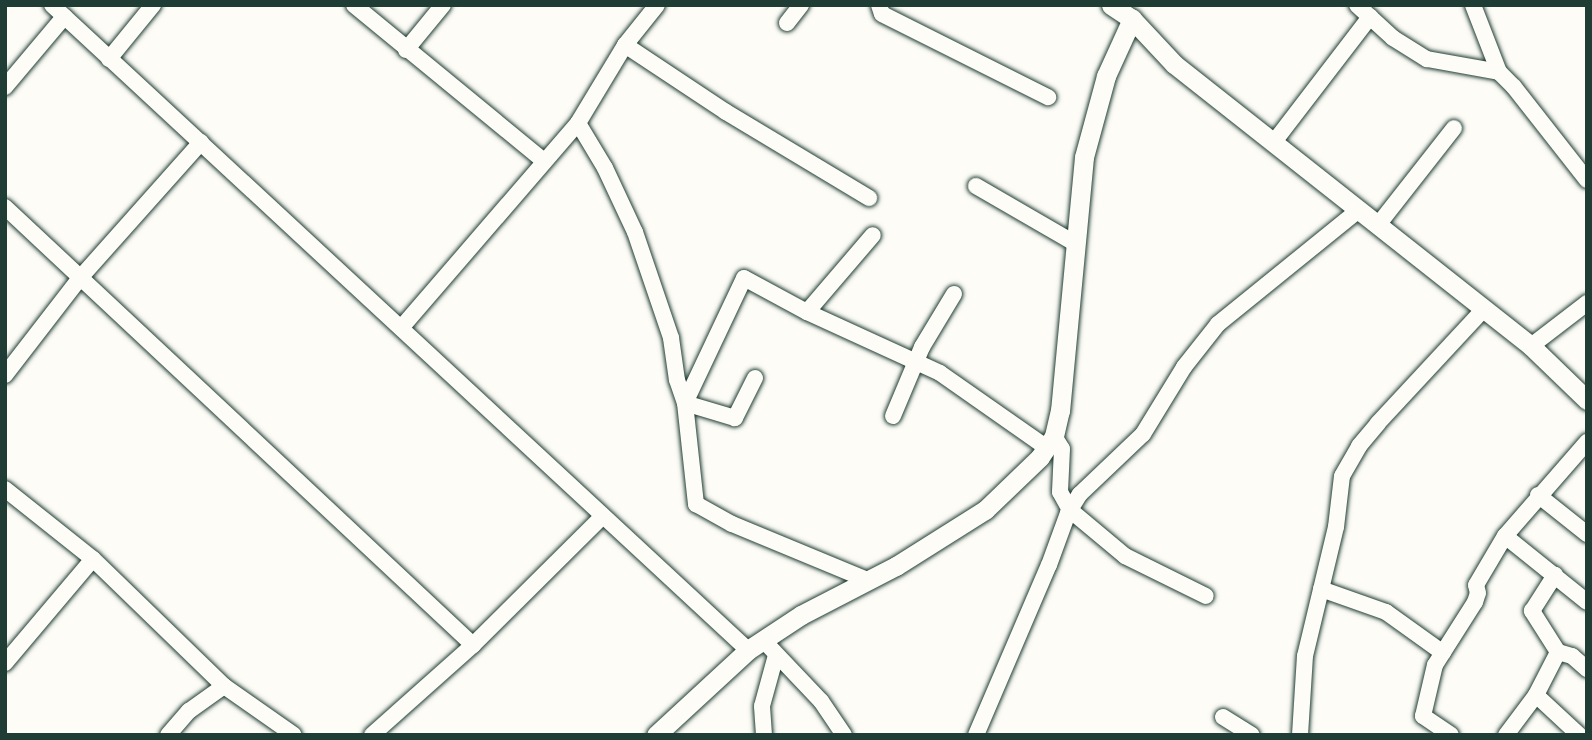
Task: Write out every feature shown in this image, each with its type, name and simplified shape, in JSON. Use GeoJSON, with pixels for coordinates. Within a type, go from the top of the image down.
{"type":"FeatureCollection","features":[{"type":"Feature","properties":{"kind":"street"},"geometry":{"type":"LineString","coordinates":[[52,5],[603,516],[763,649],[793,668],[821,701],[844,735]]}},
{"type":"Feature","properties":{"kind":"street"},"geometry":{"type":"LineString","coordinates":[[109,59],[153,5]]}},
{"type":"Feature","properties":{"kind":"street"},"geometry":{"type":"LineString","coordinates":[[354,5],[544,161]]}},
{"type":"Feature","properties":{"kind":"street"},"geometry":{"type":"LineString","coordinates":[[406,50],[443,5]]}},
{"type":"Feature","properties":{"kind":"street"},"geometry":{"type":"LineString","coordinates":[[401,328],[578,124],[625,45],[657,5]]}},
{"type":"Feature","properties":{"kind":"street"},"geometry":{"type":"LineString","coordinates":[[787,23],[801,5]]}},
{"type":"Feature","properties":{"kind":"street"},"geometry":{"type":"LineString","coordinates":[[879,5],[882,14],[1048,97]]}},
{"type":"Feature","properties":{"kind":"street"},"geometry":{"type":"LineString","coordinates":[[1111,5],[1132,19],[1174,64],[1531,346],[1587,400]]}},
{"type":"Feature","properties":{"kind":"street"},"geometry":{"type":"LineString","coordinates":[[1357,5],[1393,38],[1427,59],[1499,72]]}},
{"type":"Feature","properties":{"kind":"street"},"geometry":{"type":"LineString","coordinates":[[1472,5],[1499,72],[1514,87],[1587,180]]}},
{"type":"Feature","properties":{"kind":"street"},"geometry":{"type":"LineString","coordinates":[[5,87],[64,17]]}},
{"type":"Feature","properties":{"kind":"street"},"geometry":{"type":"LineString","coordinates":[[1274,142],[1370,18]]}},
{"type":"Feature","properties":{"kind":"street"},"geometry":{"type":"LineString","coordinates":[[656,735],[801,615],[867,580],[985,510],[1016,482],[1050,442],[1064,374],[1084,158],[1106,76],[1132,19]]}},
{"type":"Feature","properties":{"kind":"street"},"geometry":{"type":"LineString","coordinates":[[625,45],[726,112],[869,198]]}},
{"type":"Feature","properties":{"kind":"street"},"geometry":{"type":"LineString","coordinates":[[578,124],[606,169],[635,232],[671,338],[677,380],[685,402],[696,504],[732,524],[867,580]]}},
{"type":"Feature","properties":{"kind":"street"},"geometry":{"type":"LineString","coordinates":[[1378,225],[1454,128]]}},
{"type":"Feature","properties":{"kind":"street"},"geometry":{"type":"LineString","coordinates":[[5,375],[80,278],[201,142]]}},
{"type":"Feature","properties":{"kind":"street"},"geometry":{"type":"LineString","coordinates":[[976,186],[1076,244]]}},
{"type":"Feature","properties":{"kind":"street"},"geometry":{"type":"LineString","coordinates":[[5,207],[473,645]]}},
{"type":"Feature","properties":{"kind":"street"},"geometry":{"type":"LineString","coordinates":[[976,735],[1070,510],[1094,479],[1143,434],[1184,367],[1218,324],[1359,210]]}},
{"type":"Feature","properties":{"kind":"street"},"geometry":{"type":"LineString","coordinates":[[807,312],[873,235]]}},
{"type":"Feature","properties":{"kind":"street"},"geometry":{"type":"LineString","coordinates":[[685,402],[744,278],[807,312],[918,361],[1062,449],[1060,492],[1070,510],[1125,555],[1206,596]]}},
{"type":"Feature","properties":{"kind":"street"},"geometry":{"type":"LineString","coordinates":[[892,416],[922,347],[954,293]]}},
{"type":"Feature","properties":{"kind":"street"},"geometry":{"type":"LineString","coordinates":[[1531,346],[1587,303]]}},
{"type":"Feature","properties":{"kind":"street"},"geometry":{"type":"LineString","coordinates":[[1300,735],[1306,656],[1336,527],[1342,476],[1359,446],[1484,309]]}},
{"type":"Feature","properties":{"kind":"street"},"geometry":{"type":"LineString","coordinates":[[685,402],[735,418],[755,378]]}},
{"type":"Feature","properties":{"kind":"street"},"geometry":{"type":"LineString","coordinates":[[1451,735],[1423,716],[1432,674],[1475,602],[1478,593],[1476,585],[1505,536],[1587,442]]}},
{"type":"Feature","properties":{"kind":"street"},"geometry":{"type":"LineString","coordinates":[[5,489],[93,559],[224,686],[294,735]]}},
{"type":"Feature","properties":{"kind":"street"},"geometry":{"type":"LineString","coordinates":[[1538,495],[1587,534]]}},
{"type":"Feature","properties":{"kind":"street"},"geometry":{"type":"LineString","coordinates":[[372,735],[473,645],[603,516]]}},
{"type":"Feature","properties":{"kind":"street"},"geometry":{"type":"LineString","coordinates":[[1505,536],[1587,602]]}},
{"type":"Feature","properties":{"kind":"street"},"geometry":{"type":"LineString","coordinates":[[5,663],[93,559]]}},
{"type":"Feature","properties":{"kind":"street"},"geometry":{"type":"LineString","coordinates":[[1555,575],[1532,611],[1558,652],[1572,656],[1587,669]]}},
{"type":"Feature","properties":{"kind":"street"},"geometry":{"type":"LineString","coordinates":[[1321,589],[1386,612],[1443,653]]}},
{"type":"Feature","properties":{"kind":"street"},"geometry":{"type":"LineString","coordinates":[[763,649],[764,735]]}},
{"type":"Feature","properties":{"kind":"street"},"geometry":{"type":"LineString","coordinates":[[1506,735],[1536,695],[1558,652]]}},
{"type":"Feature","properties":{"kind":"street"},"geometry":{"type":"LineString","coordinates":[[168,735],[189,711],[224,686]]}},
{"type":"Feature","properties":{"kind":"street"},"geometry":{"type":"LineString","coordinates":[[1536,695],[1580,735]]}},
{"type":"Feature","properties":{"kind":"street"},"geometry":{"type":"LineString","coordinates":[[1223,717],[1252,735]]}}]}
